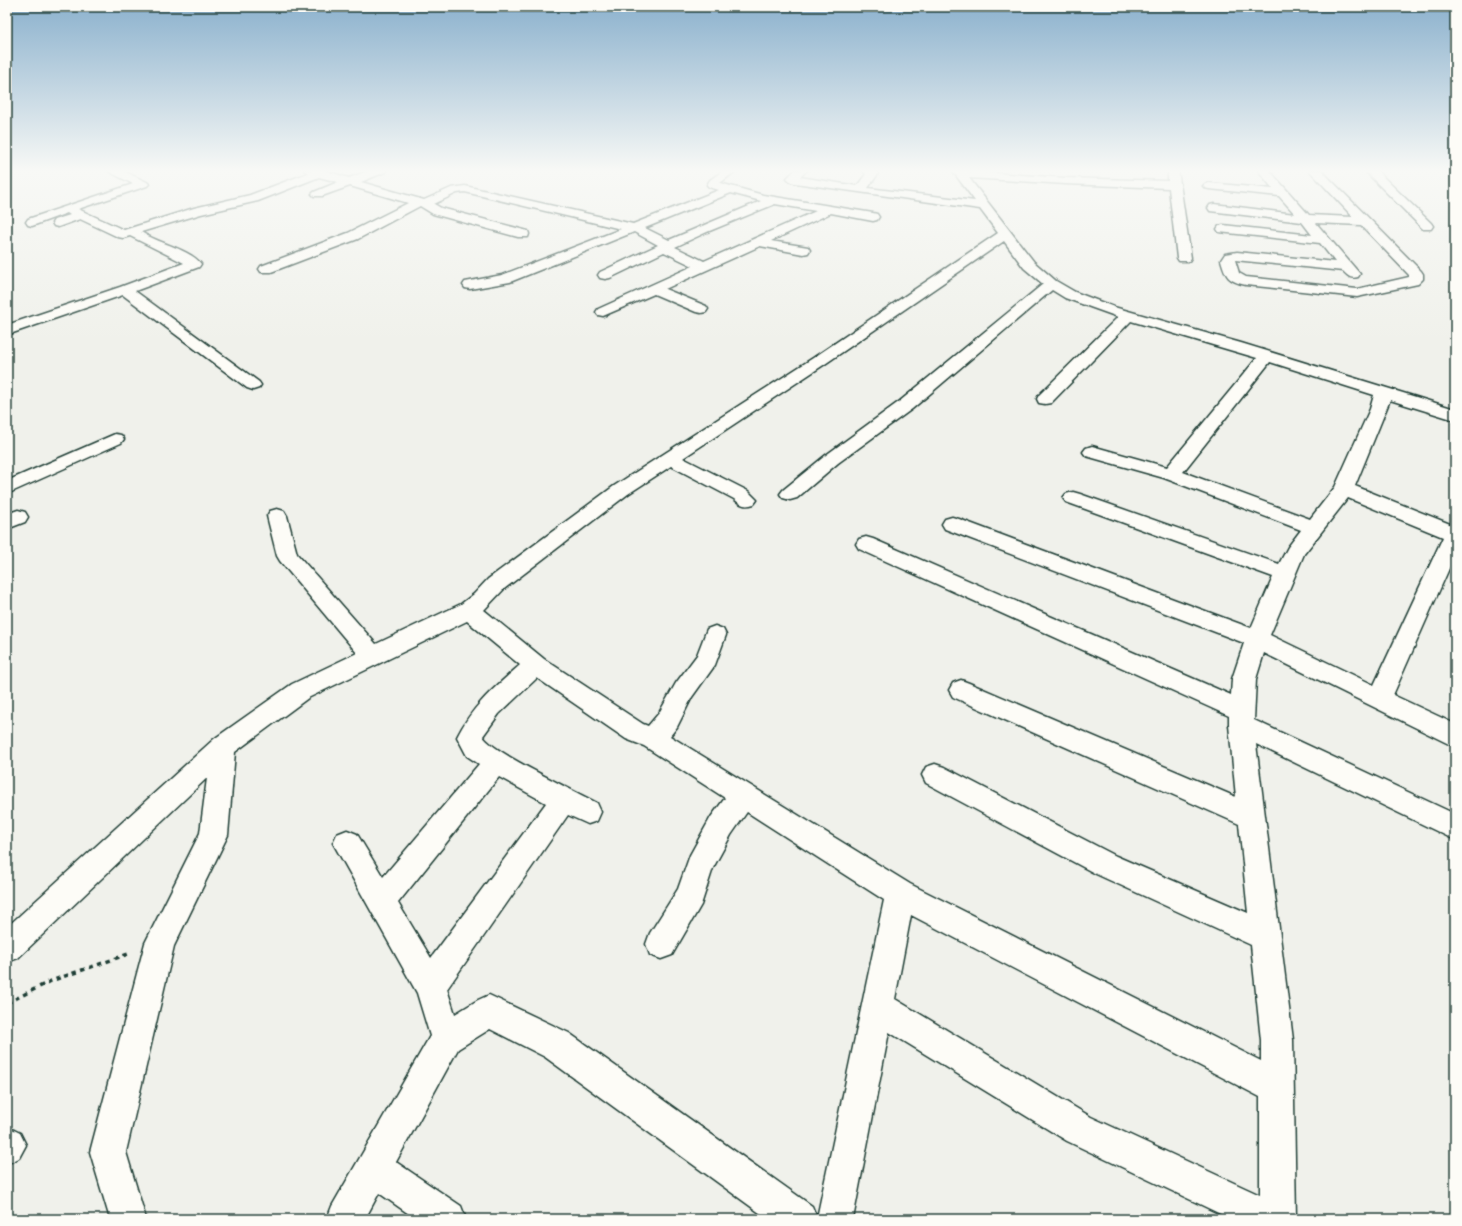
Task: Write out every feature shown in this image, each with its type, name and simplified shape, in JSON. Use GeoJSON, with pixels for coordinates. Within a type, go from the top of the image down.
{"type":"FeatureCollection","features":[{"type":"Feature","properties":{"kind":"street"},"geometry":{"type":"LineString","coordinates":[[108,227],[123,234],[147,227]]}},
{"type":"Feature","properties":{"kind":"street"},"geometry":{"type":"LineString","coordinates":[[266,269],[353,236],[371,227]]}},
{"type":"Feature","properties":{"kind":"street"},"geometry":{"type":"LineString","coordinates":[[498,227],[523,234]]}},
{"type":"Feature","properties":{"kind":"street"},"geometry":{"type":"LineString","coordinates":[[632,227],[704,266]]}},
{"type":"Feature","properties":{"kind":"street"},"geometry":{"type":"LineString","coordinates":[[605,274],[710,227]]}},
{"type":"Feature","properties":{"kind":"street"},"geometry":{"type":"LineString","coordinates":[[603,312],[790,227]]}},
{"type":"Feature","properties":{"kind":"street"},"geometry":{"type":"LineString","coordinates":[[1000,227],[1029,265],[1051,284],[1081,300],[1128,316],[1382,391],[1455,415]]}},
{"type":"Feature","properties":{"kind":"street"},"geometry":{"type":"LineString","coordinates":[[1180,227],[1184,258]]}},
{"type":"Feature","properties":{"kind":"street"},"geometry":{"type":"LineString","coordinates":[[1313,227],[1368,291]]}},
{"type":"Feature","properties":{"kind":"street"},"geometry":{"type":"LineString","coordinates":[[1348,267],[1237,256],[1230,257],[1228,260],[1233,277],[1239,280],[1357,293],[1413,281],[1416,277],[1370,227]]}},
{"type":"Feature","properties":{"kind":"street"},"geometry":{"type":"LineString","coordinates":[[470,285],[505,279],[635,228]]}},
{"type":"Feature","properties":{"kind":"street"},"geometry":{"type":"LineString","coordinates":[[1223,229],[1324,240]]}},
{"type":"Feature","properties":{"kind":"street"},"geometry":{"type":"LineString","coordinates":[[7,330],[125,290],[194,264],[132,232]]}},
{"type":"Feature","properties":{"kind":"street"},"geometry":{"type":"LineString","coordinates":[[7,947],[223,747],[300,691],[469,610],[482,600],[496,584],[621,490],[819,361],[1005,234]]}},
{"type":"Feature","properties":{"kind":"street"},"geometry":{"type":"LineString","coordinates":[[758,242],[803,250]]}},
{"type":"Feature","properties":{"kind":"street"},"geometry":{"type":"LineString","coordinates":[[790,494],[832,459],[906,405],[1051,284]]}},
{"type":"Feature","properties":{"kind":"street"},"geometry":{"type":"LineString","coordinates":[[653,289],[701,309]]}},
{"type":"Feature","properties":{"kind":"street"},"geometry":{"type":"LineString","coordinates":[[125,290],[253,385]]}},
{"type":"Feature","properties":{"kind":"street"},"geometry":{"type":"LineString","coordinates":[[1045,399],[1128,316]]}},
{"type":"Feature","properties":{"kind":"street"},"geometry":{"type":"LineString","coordinates":[[1171,474],[1267,356]]}},
{"type":"Feature","properties":{"kind":"street"},"geometry":{"type":"LineString","coordinates":[[1278,1219],[1277,1040],[1242,718],[1244,679],[1256,639],[1295,552],[1344,489],[1379,409],[1382,399],[1382,391]]}},
{"type":"Feature","properties":{"kind":"street"},"geometry":{"type":"LineString","coordinates":[[7,488],[115,440]]}},
{"type":"Feature","properties":{"kind":"street"},"geometry":{"type":"LineString","coordinates":[[1092,452],[1171,474],[1314,528]]}},
{"type":"Feature","properties":{"kind":"street"},"geometry":{"type":"LineString","coordinates":[[670,458],[741,495],[747,500]]}},
{"type":"Feature","properties":{"kind":"street"},"geometry":{"type":"LineString","coordinates":[[1344,489],[1455,534],[1380,698]]}},
{"type":"Feature","properties":{"kind":"street"},"geometry":{"type":"LineString","coordinates":[[1073,498],[1286,574]]}},
{"type":"Feature","properties":{"kind":"street"},"geometry":{"type":"LineString","coordinates":[[277,516],[287,556],[373,656]]}},
{"type":"Feature","properties":{"kind":"street"},"geometry":{"type":"LineString","coordinates":[[952,524],[1256,639],[1380,698],[1455,736]]}},
{"type":"Feature","properties":{"kind":"street"},"geometry":{"type":"LineString","coordinates":[[866,544],[1242,718],[1455,827]]}},
{"type":"Feature","properties":{"kind":"street"},"geometry":{"type":"LineString","coordinates":[[469,610],[536,665],[635,732],[654,738],[900,894],[1278,1088]]}},
{"type":"Feature","properties":{"kind":"street"},"geometry":{"type":"LineString","coordinates":[[654,738],[668,720],[684,690],[707,659],[715,635]]}},
{"type":"Feature","properties":{"kind":"street"},"geometry":{"type":"LineString","coordinates":[[536,665],[488,709],[474,726],[470,737],[476,748],[496,762],[588,812]]}},
{"type":"Feature","properties":{"kind":"street"},"geometry":{"type":"LineString","coordinates":[[961,690],[1252,818]]}},
{"type":"Feature","properties":{"kind":"street"},"geometry":{"type":"LineString","coordinates":[[128,1219],[108,1152],[160,943],[214,835],[223,747]]}},
{"type":"Feature","properties":{"kind":"street"},"geometry":{"type":"LineString","coordinates":[[381,902],[496,762]]}},
{"type":"Feature","properties":{"kind":"street"},"geometry":{"type":"LineString","coordinates":[[935,775],[1106,865],[1265,936]]}},
{"type":"Feature","properties":{"kind":"street"},"geometry":{"type":"LineString","coordinates":[[661,944],[691,895],[700,864],[721,826],[743,795]]}},
{"type":"Feature","properties":{"kind":"street"},"geometry":{"type":"LineString","coordinates":[[430,986],[564,799]]}},
{"type":"Feature","properties":{"kind":"street"},"geometry":{"type":"LineString","coordinates":[[347,843],[430,986],[447,1038]]}},
{"type":"Feature","properties":{"kind":"street"},"geometry":{"type":"LineString","coordinates":[[835,1219],[879,1008],[900,894]]}},
{"type":"Feature","properties":{"kind":"street"},"geometry":{"type":"LineString","coordinates":[[879,1008],[1047,1111],[1073,1125],[1105,1142],[1271,1219]]}},
{"type":"Feature","properties":{"kind":"street"},"geometry":{"type":"LineString","coordinates":[[345,1219],[447,1038],[489,1011],[557,1045],[799,1219]]}},
{"type":"Feature","properties":{"kind":"street"},"geometry":{"type":"LineString","coordinates":[[374,1168],[448,1219]]}},
{"type":"Feature","properties":{"kind":"path"},"geometry":{"type":"LineString","coordinates":[[7,1004],[51,980],[160,943]]}}]}
